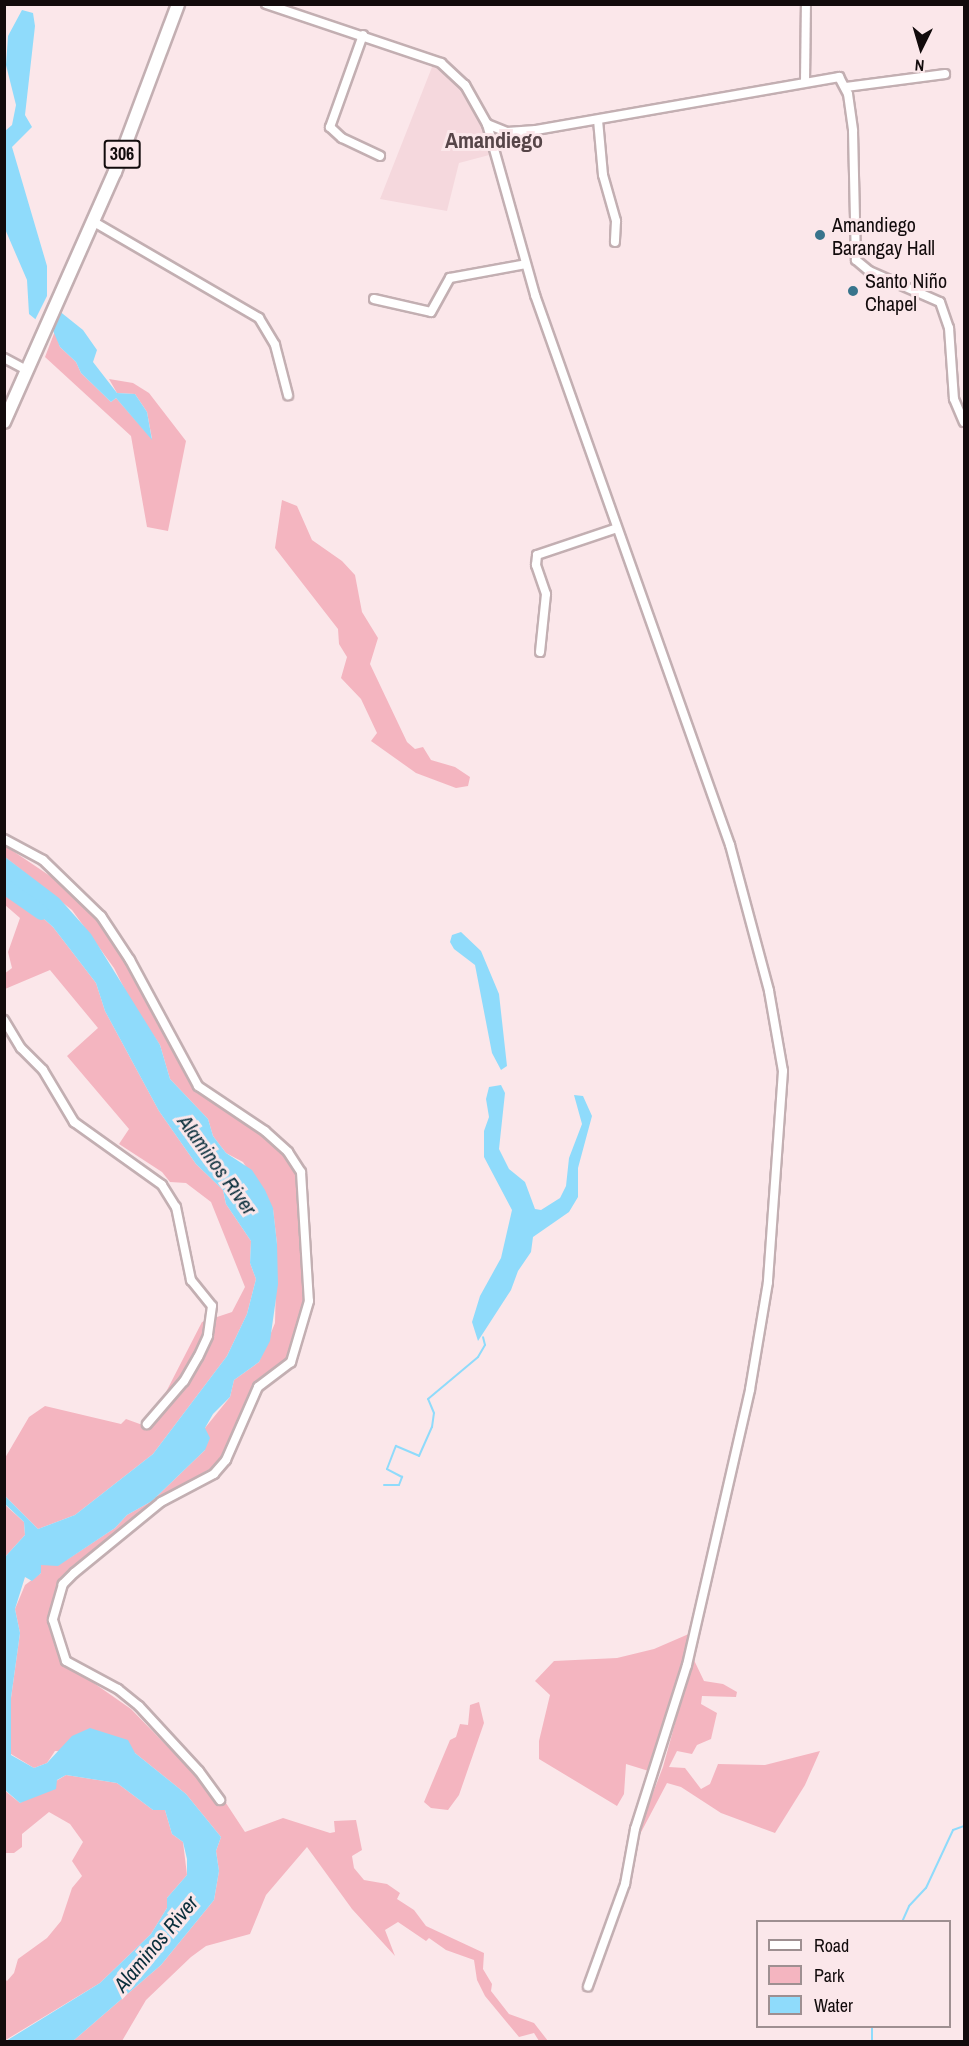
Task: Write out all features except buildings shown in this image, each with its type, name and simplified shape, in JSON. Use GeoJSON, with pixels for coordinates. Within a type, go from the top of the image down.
{"type":"FeatureCollection","features":[{"type":"Feature","properties":{"kind":"main road","name":"306"},"geometry":{"type":"LineString","coordinates":[[4,422],[94,222],[178,4]]}},
{"type":"Feature","properties":{"kind":"street"},"geometry":{"type":"LineString","coordinates":[[266,4],[441,63],[465,85],[487,124],[526,264],[730,845],[776,1022],[783,1071],[768,1282],[750,1390],[687,1665],[635,1829],[625,1884],[588,1986]]}},
{"type":"Feature","properties":{"kind":"street"},"geometry":{"type":"LineString","coordinates":[[805,82],[806,4]]}},
{"type":"Feature","properties":{"kind":"street"},"geometry":{"type":"LineString","coordinates":[[363,35],[330,127],[342,138],[380,156]]}},
{"type":"Feature","properties":{"kind":"street"},"geometry":{"type":"LineString","coordinates":[[846,87],[945,74]]}},
{"type":"Feature","properties":{"kind":"street"},"geometry":{"type":"LineString","coordinates":[[487,124],[499,130],[521,133],[839,77],[846,87],[853,131],[856,260],[869,271],[934,296],[944,308],[954,399],[964,422]]}},
{"type":"Feature","properties":{"kind":"street"},"geometry":{"type":"LineString","coordinates":[[598,120],[603,175],[616,221],[615,242]]}},
{"type":"Feature","properties":{"kind":"street"},"geometry":{"type":"LineString","coordinates":[[94,222],[259,318],[275,345],[288,395]]}},
{"type":"Feature","properties":{"kind":"street"},"geometry":{"type":"LineString","coordinates":[[374,298],[429,313],[450,278],[526,264]]}},
{"type":"Feature","properties":{"kind":"street"},"geometry":{"type":"LineString","coordinates":[[4,358],[27,370]]}},
{"type":"Feature","properties":{"kind":"street"},"geometry":{"type":"LineString","coordinates":[[540,652],[546,594],[536,565],[537,555],[617,528]]}},
{"type":"Feature","properties":{"kind":"street"},"geometry":{"type":"LineString","coordinates":[[4,838],[43,860],[101,916],[130,960],[198,1086],[265,1131],[288,1152],[301,1172],[309,1301],[291,1362],[258,1387],[226,1460],[214,1474],[160,1502],[74,1573],[63,1584],[53,1620],[66,1661],[118,1689],[139,1706],[199,1771],[220,1800]]}},
{"type":"Feature","properties":{"kind":"street"},"geometry":{"type":"LineString","coordinates":[[4,1020],[21,1048],[43,1070],[74,1122],[162,1185],[176,1207],[191,1280],[212,1306],[208,1336],[198,1357],[184,1382],[147,1424]]}},
{"type":"Feature","properties":{"kind":"shaded area"},"geometry":{"type":"Polygon","coordinates":[[[434,62],[461,86],[479,115],[493,154],[459,163],[447,211],[380,199],[434,62]]]}},
{"type":"Feature","properties":{"kind":"green space"},"geometry":{"type":"Polygon","coordinates":[[[55,331],[60,347],[76,362],[81,373],[111,402],[116,398],[152,439],[147,412],[135,394],[117,393],[109,379],[133,383],[149,393],[186,441],[168,531],[147,527],[131,436],[45,357],[55,331]]]}},
{"type":"Feature","properties":{"kind":"green space"},"geometry":{"type":"Polygon","coordinates":[[[282,500],[297,506],[312,540],[342,561],[355,575],[362,612],[378,638],[370,664],[407,742],[415,749],[423,747],[431,760],[455,767],[470,777],[468,786],[456,788],[416,773],[371,741],[377,733],[361,699],[341,678],[347,657],[339,644],[338,629],[275,548],[282,500]]]}},
{"type":"Feature","properties":{"kind":"green space"},"geometry":{"type":"Polygon","coordinates":[[[4,845],[62,884],[98,921],[164,1025],[188,1075],[287,1154],[299,1172],[306,1303],[289,1358],[264,1378],[222,1462],[168,1493],[66,1575],[51,1618],[58,1650],[65,1663],[131,1709],[197,1777],[218,1791],[245,1832],[283,1818],[330,1833],[335,1832],[334,1821],[356,1820],[362,1850],[352,1856],[354,1868],[364,1880],[387,1884],[400,1893],[397,1899],[414,1910],[426,1926],[484,1953],[483,1969],[492,1984],[491,1991],[509,2014],[534,2023],[548,2041],[539,2041],[534,2033],[519,2037],[485,1996],[477,1980],[474,1960],[446,1950],[429,1938],[426,1941],[398,1922],[385,1930],[395,1956],[352,1909],[307,1847],[266,1895],[250,1934],[206,1946],[191,1957],[146,2000],[122,2041],[73,2041],[161,1965],[214,1900],[219,1871],[216,1851],[221,1837],[186,1794],[135,1753],[55,1751],[47,1763],[34,1768],[11,1754],[11,1698],[20,1633],[15,1609],[25,1585],[41,1573],[41,1565],[68,1559],[115,1528],[127,1515],[152,1501],[205,1450],[205,1428],[230,1397],[234,1380],[259,1362],[275,1323],[277,1244],[273,1209],[243,1162],[226,1153],[213,1136],[208,1119],[170,1079],[160,1045],[131,1002],[114,968],[72,910],[5,857],[4,845]]]}},
{"type":"Feature","properties":{"kind":"green space"},"geometry":{"type":"Polygon","coordinates":[[[5,884],[53,927],[96,983],[105,1011],[159,1111],[196,1164],[223,1190],[226,1204],[251,1241],[250,1263],[256,1279],[247,1314],[227,1356],[153,1454],[75,1515],[38,1529],[5,1496],[5,1458],[29,1417],[45,1406],[121,1424],[126,1419],[148,1427],[202,1322],[232,1312],[245,1287],[211,1202],[186,1183],[170,1182],[162,1172],[119,1144],[129,1129],[67,1056],[98,1028],[50,970],[5,989],[4,974],[12,968],[8,952],[20,918],[5,905],[5,884]]]}},
{"type":"Feature","properties":{"kind":"green space"},"geometry":{"type":"Polygon","coordinates":[[[4,1504],[24,1522],[25,1535],[5,1557],[4,1504]]]}},
{"type":"Feature","properties":{"kind":"green space"},"geometry":{"type":"Polygon","coordinates":[[[691,1633],[652,1772],[626,1764],[624,1794],[617,1806],[539,1759],[539,1741],[550,1695],[535,1681],[554,1661],[617,1658],[654,1649],[691,1633]]]}},
{"type":"Feature","properties":{"kind":"green space"},"geometry":{"type":"Polygon","coordinates":[[[693,1658],[704,1681],[723,1684],[737,1692],[736,1697],[702,1696],[701,1704],[717,1713],[711,1739],[697,1745],[692,1754],[677,1751],[669,1767],[685,1768],[701,1789],[710,1784],[718,1764],[765,1765],[820,1751],[805,1785],[775,1833],[721,1813],[681,1787],[667,1783],[638,1838],[637,1834],[663,1767],[693,1658]]]}},
{"type":"Feature","properties":{"kind":"green space"},"geometry":{"type":"Polygon","coordinates":[[[479,1702],[484,1723],[459,1795],[448,1810],[431,1808],[424,1802],[450,1740],[456,1737],[460,1724],[468,1725],[470,1705],[479,1702]]]}},
{"type":"Feature","properties":{"kind":"green space"},"geometry":{"type":"Polygon","coordinates":[[[66,1775],[117,1783],[153,1810],[165,1810],[172,1834],[183,1842],[187,1875],[167,1898],[167,1908],[151,1934],[100,1983],[4,2041],[5,1979],[7,1981],[14,1973],[18,1959],[47,1938],[61,1921],[72,1888],[82,1876],[72,1861],[83,1842],[70,1824],[49,1812],[22,1834],[22,1847],[14,1853],[5,1853],[4,1790],[20,1803],[66,1775]]]}},
{"type":"Feature","properties":{"kind":"water"},"geometry":{"type":"Polygon","coordinates":[[[22,10],[33,13],[35,26],[25,115],[32,127],[12,147],[47,266],[47,307],[40,323],[29,314],[27,280],[5,229],[5,131],[12,125],[16,105],[6,65],[8,36],[22,10]]]}},
{"type":"Feature","properties":{"kind":"water"},"geometry":{"type":"Polygon","coordinates":[[[58,310],[83,330],[97,350],[93,362],[117,393],[135,394],[147,412],[152,440],[116,398],[111,402],[81,373],[76,362],[60,347],[51,326],[58,310]]]}},
{"type":"Feature","properties":{"kind":"water"},"geometry":{"type":"Polygon","coordinates":[[[5,857],[59,898],[91,934],[160,1045],[170,1079],[208,1119],[213,1136],[226,1153],[252,1170],[265,1190],[273,1208],[277,1244],[278,1284],[270,1341],[259,1362],[234,1380],[230,1397],[213,1414],[205,1428],[210,1438],[205,1450],[152,1501],[127,1515],[115,1528],[58,1566],[41,1565],[41,1573],[32,1581],[25,1577],[15,1609],[20,1633],[11,1698],[11,1755],[34,1768],[47,1763],[72,1736],[90,1728],[128,1740],[135,1753],[186,1794],[221,1837],[216,1851],[219,1871],[214,1900],[161,1965],[73,2041],[6,2041],[100,1983],[151,1934],[167,1908],[167,1898],[187,1875],[187,1859],[183,1842],[172,1834],[165,1810],[153,1810],[117,1783],[66,1775],[57,1780],[56,1789],[20,1803],[5,1790],[5,1557],[25,1535],[24,1522],[5,1504],[5,1496],[38,1529],[75,1515],[153,1454],[227,1356],[247,1314],[256,1279],[250,1263],[251,1241],[226,1204],[223,1190],[196,1164],[159,1111],[105,1011],[96,983],[53,927],[5,884],[5,857]]]}},
{"type":"Feature","properties":{"kind":"water"},"geometry":{"type":"Polygon","coordinates":[[[461,932],[481,951],[499,994],[507,1066],[501,1070],[492,1053],[475,965],[454,949],[450,942],[452,935],[461,932]]]}},
{"type":"Feature","properties":{"kind":"water"},"geometry":{"type":"Polygon","coordinates":[[[501,1085],[505,1093],[499,1149],[509,1169],[525,1182],[535,1209],[541,1210],[560,1198],[566,1186],[569,1158],[582,1124],[574,1095],[583,1096],[592,1116],[578,1168],[578,1197],[569,1212],[533,1237],[531,1252],[518,1271],[511,1290],[478,1341],[472,1322],[480,1296],[501,1258],[512,1210],[484,1157],[484,1131],[489,1117],[486,1099],[489,1087],[501,1085]]]}},
{"type":"Feature","properties":{"kind":"pier"},"geometry":{"type":"Polygon","coordinates":[[[47,296],[50,307],[39,326],[34,322],[47,296]]]}},
{"type":"Feature","properties":{"kind":"waterway","name":"Alaminos River"},"geometry":{"type":"LineString","coordinates":[[4,886],[41,912]]}},
{"type":"Feature","properties":{"kind":"waterway"},"geometry":{"type":"LineString","coordinates":[[384,1485],[399,1485],[402,1477],[387,1469],[396,1446],[419,1456],[432,1427],[434,1413],[428,1399],[478,1357],[485,1345],[483,1337]]}},
{"type":"Feature","properties":{"kind":"waterway"},"geometry":{"type":"LineString","coordinates":[[903,1920],[909,1906],[926,1888],[953,1830],[964,1826]]}},
{"type":"Feature","properties":{"kind":"waterway"},"geometry":{"type":"LineString","coordinates":[[872,2028],[872,2042]]}},
{"type":"Feature","properties":{"kind":"place","name":"Amandiego Barangay Hall"},"geometry":{"type":"Point","coordinates":[820,235]}},
{"type":"Feature","properties":{"kind":"place","name":"Santo Niño Chapel"},"geometry":{"type":"Point","coordinates":[853,291]}},
{"type":"Feature","properties":{"kind":"district","name":"Amandiego"},"geometry":{"type":"Point","coordinates":[494,141]}}]}
